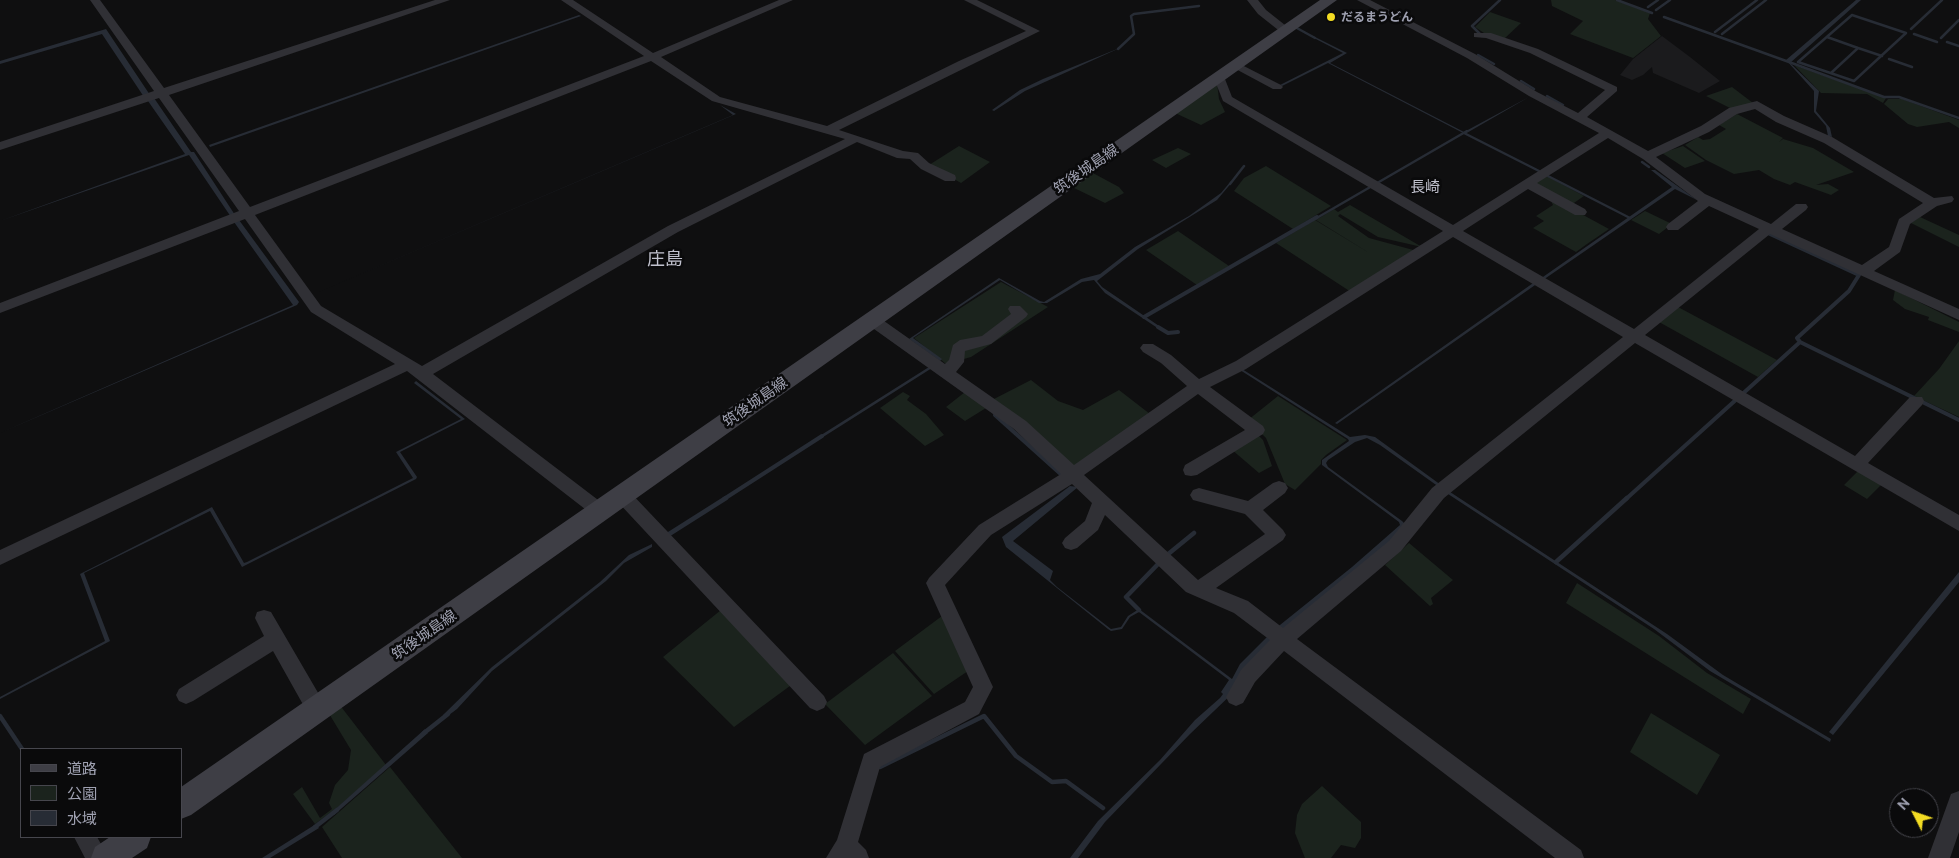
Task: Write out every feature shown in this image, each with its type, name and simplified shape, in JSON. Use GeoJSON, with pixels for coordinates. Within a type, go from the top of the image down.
{"type":"FeatureCollection","features":[{"type":"Feature","properties":{"kind":"main road","name":"筑後城島線"},"geometry":{"type":"LineString","coordinates":[[182,804],[1330,0]]}},
{"type":"Feature","properties":{"kind":"main road"},"geometry":{"type":"LineString","coordinates":[[106,858],[135,838]]}},
{"type":"Feature","properties":{"kind":"street"},"geometry":{"type":"LineString","coordinates":[[95,0],[160,94],[316,309],[422,373],[600,511]]}},
{"type":"Feature","properties":{"kind":"street"},"geometry":{"type":"LineString","coordinates":[[0,146],[445,0]]}},
{"type":"Feature","properties":{"kind":"street"},"geometry":{"type":"LineString","coordinates":[[566,0],[716,99],[856,138],[901,155],[914,156],[924,166],[950,178]]}},
{"type":"Feature","properties":{"kind":"street"},"geometry":{"type":"LineString","coordinates":[[0,308],[652,57],[788,0]]}},
{"type":"Feature","properties":{"kind":"street"},"geometry":{"type":"LineString","coordinates":[[829,130],[963,63],[1035,31],[969,0]]}},
{"type":"Feature","properties":{"kind":"street"},"geometry":{"type":"LineString","coordinates":[[1252,0],[1262,12],[1286,30]]}},
{"type":"Feature","properties":{"kind":"street"},"geometry":{"type":"LineString","coordinates":[[1362,0],[1471,56],[1533,94],[1608,133],[1647,156],[1708,200],[1959,316]]}},
{"type":"Feature","properties":{"kind":"street"},"geometry":{"type":"LineString","coordinates":[[1478,35],[1487,35],[1534,51],[1613,89],[1579,118]]}},
{"type":"Feature","properties":{"kind":"street"},"geometry":{"type":"LineString","coordinates":[[1277,87],[1228,70],[1227,99],[1246,111],[1959,524]]}},
{"type":"Feature","properties":{"kind":"street"},"geometry":{"type":"LineString","coordinates":[[1647,156],[1705,129],[1732,111],[1757,105],[1780,119],[1828,140],[1932,203]]}},
{"type":"Feature","properties":{"kind":"street"},"geometry":{"type":"LineString","coordinates":[[847,854],[871,761],[972,708],[983,688],[936,583],[985,530],[1072,475],[1198,386],[1241,365],[1608,133]]}},
{"type":"Feature","properties":{"kind":"street"},"geometry":{"type":"LineString","coordinates":[[422,373],[673,229],[856,138]]}},
{"type":"Feature","properties":{"kind":"street"},"geometry":{"type":"LineString","coordinates":[[1527,183],[1580,212]]}},
{"type":"Feature","properties":{"kind":"street"},"geometry":{"type":"LineString","coordinates":[[1864,271],[1895,249],[1904,222],[1932,203],[1947,199]]}},
{"type":"Feature","properties":{"kind":"street"},"geometry":{"type":"LineString","coordinates":[[1673,227],[1708,200]]}},
{"type":"Feature","properties":{"kind":"street"},"geometry":{"type":"LineString","coordinates":[[1236,697],[1248,676],[1282,640],[1390,543],[1438,493],[1801,207]]}},
{"type":"Feature","properties":{"kind":"street"},"geometry":{"type":"LineString","coordinates":[[947,371],[956,362],[958,349],[966,344],[986,340],[1021,314],[1016,309]]}},
{"type":"Feature","properties":{"kind":"street"},"geometry":{"type":"LineString","coordinates":[[872,320],[947,371],[1020,425],[1193,587],[1241,607],[1282,640],[1572,858]]}},
{"type":"Feature","properties":{"kind":"street"},"geometry":{"type":"LineString","coordinates":[[1148,348],[1166,359],[1198,386],[1257,430],[1192,470]]}},
{"type":"Feature","properties":{"kind":"street"},"geometry":{"type":"LineString","coordinates":[[0,558],[408,364]]}},
{"type":"Feature","properties":{"kind":"street"},"geometry":{"type":"LineString","coordinates":[[1857,465],[1916,401]]}},
{"type":"Feature","properties":{"kind":"street"},"geometry":{"type":"LineString","coordinates":[[1251,509],[1279,488]]}},
{"type":"Feature","properties":{"kind":"street"},"geometry":{"type":"LineString","coordinates":[[622,495],[817,702]]}},
{"type":"Feature","properties":{"kind":"street"},"geometry":{"type":"LineString","coordinates":[[1199,495],[1251,509],[1278,535],[1200,590]]}},
{"type":"Feature","properties":{"kind":"street"},"geometry":{"type":"LineString","coordinates":[[1071,543],[1092,525],[1101,502]]}},
{"type":"Feature","properties":{"kind":"street"},"geometry":{"type":"LineString","coordinates":[[264,618],[317,710]]}},
{"type":"Feature","properties":{"kind":"street"},"geometry":{"type":"LineString","coordinates":[[186,695],[275,639]]}},
{"type":"Feature","properties":{"kind":"street"},"geometry":{"type":"LineString","coordinates":[[1939,858],[1959,802]]}},
{"type":"Feature","properties":{"kind":"street"},"geometry":{"type":"LineString","coordinates":[[86,838],[98,858]]}},
{"type":"Feature","properties":{"kind":"shaded area"},"geometry":{"type":"Polygon","coordinates":[[[1662,36],[1720,81],[1699,93],[1653,73],[1652,67],[1643,75],[1632,80],[1620,75],[1633,59],[1662,36]]]}},
{"type":"Feature","properties":{"kind":"green space"},"geometry":{"type":"Polygon","coordinates":[[[1551,0],[1615,0],[1650,13],[1648,19],[1661,36],[1633,58],[1570,34],[1583,21],[1552,6],[1551,0]]]}},
{"type":"Feature","properties":{"kind":"green space"},"geometry":{"type":"Polygon","coordinates":[[[1490,12],[1521,23],[1504,39],[1484,33],[1475,27],[1490,12]]]}},
{"type":"Feature","properties":{"kind":"green space"},"geometry":{"type":"Polygon","coordinates":[[[1794,65],[1886,98],[1883,103],[1867,94],[1821,93],[1794,65]]]}},
{"type":"Feature","properties":{"kind":"green space"},"geometry":{"type":"Polygon","coordinates":[[[1217,83],[1219,99],[1225,112],[1201,125],[1175,113],[1217,83]]]}},
{"type":"Feature","properties":{"kind":"green space"},"geometry":{"type":"Polygon","coordinates":[[[1732,87],[1753,103],[1732,109],[1706,96],[1732,87]]]}},
{"type":"Feature","properties":{"kind":"green space"},"geometry":{"type":"Polygon","coordinates":[[[1888,99],[1902,99],[1959,120],[1959,128],[1949,122],[1917,127],[1908,124],[1884,104],[1888,99]]]}},
{"type":"Feature","properties":{"kind":"green space"},"geometry":{"type":"Polygon","coordinates":[[[1737,114],[1783,138],[1779,142],[1783,139],[1813,148],[1854,172],[1816,185],[1828,184],[1839,190],[1831,195],[1795,182],[1790,185],[1774,179],[1759,170],[1734,174],[1706,160],[1685,145],[1698,137],[1703,140],[1710,139],[1726,129],[1719,125],[1737,114]]]}},
{"type":"Feature","properties":{"kind":"green space"},"geometry":{"type":"Polygon","coordinates":[[[959,146],[990,162],[961,183],[929,165],[959,146]]]}},
{"type":"Feature","properties":{"kind":"green space"},"geometry":{"type":"Polygon","coordinates":[[[1683,146],[1705,161],[1685,168],[1662,153],[1683,146]]]}},
{"type":"Feature","properties":{"kind":"green space"},"geometry":{"type":"Polygon","coordinates":[[[1178,148],[1191,154],[1166,168],[1152,160],[1178,148]]]}},
{"type":"Feature","properties":{"kind":"green space"},"geometry":{"type":"Polygon","coordinates":[[[1266,166],[1331,206],[1293,229],[1234,191],[1244,178],[1266,166]]]}},
{"type":"Feature","properties":{"kind":"green space"},"geometry":{"type":"Polygon","coordinates":[[[1091,172],[1119,187],[1124,193],[1105,203],[1070,186],[1091,172]]]}},
{"type":"Feature","properties":{"kind":"green space"},"geometry":{"type":"Polygon","coordinates":[[[1545,175],[1584,196],[1571,205],[1532,184],[1545,175]]]}},
{"type":"Feature","properties":{"kind":"green space"},"geometry":{"type":"Polygon","coordinates":[[[1528,185],[1609,229],[1576,252],[1533,228],[1544,221],[1536,216],[1553,205],[1550,199],[1528,185]]]}},
{"type":"Feature","properties":{"kind":"green space"},"geometry":{"type":"Polygon","coordinates":[[[1350,205],[1422,247],[1378,237],[1340,214],[1338,216],[1369,238],[1417,251],[1351,292],[1276,243],[1315,220],[1371,254],[1316,220],[1334,209],[1338,212],[1350,205]]]}},
{"type":"Feature","properties":{"kind":"green space"},"geometry":{"type":"Polygon","coordinates":[[[1645,211],[1672,224],[1659,234],[1631,220],[1645,211]]]}},
{"type":"Feature","properties":{"kind":"green space"},"geometry":{"type":"Polygon","coordinates":[[[1920,217],[1959,235],[1959,247],[1911,223],[1920,217]]]}},
{"type":"Feature","properties":{"kind":"green space"},"geometry":{"type":"Polygon","coordinates":[[[1178,231],[1229,266],[1197,285],[1146,250],[1178,231]]]}},
{"type":"Feature","properties":{"kind":"green space"},"geometry":{"type":"Polygon","coordinates":[[[1001,282],[1048,307],[971,357],[946,364],[914,338],[1001,282]]]}},
{"type":"Feature","properties":{"kind":"green space"},"geometry":{"type":"Polygon","coordinates":[[[1895,290],[1959,322],[1959,332],[1928,320],[1929,317],[1905,309],[1893,300],[1895,290]]]}},
{"type":"Feature","properties":{"kind":"green space"},"geometry":{"type":"Polygon","coordinates":[[[1678,307],[1777,360],[1758,377],[1659,322],[1678,307]]]}},
{"type":"Feature","properties":{"kind":"green space"},"geometry":{"type":"Polygon","coordinates":[[[1959,341],[1959,417],[1914,396],[1939,369],[1959,341]]]}},
{"type":"Feature","properties":{"kind":"green space"},"geometry":{"type":"Polygon","coordinates":[[[1031,380],[1058,401],[1083,410],[1119,390],[1150,414],[1072,468],[992,400],[1031,380]]]}},
{"type":"Feature","properties":{"kind":"green space"},"geometry":{"type":"Polygon","coordinates":[[[903,392],[910,396],[907,400],[926,414],[944,435],[925,446],[880,408],[903,392]]]}},
{"type":"Feature","properties":{"kind":"green space"},"geometry":{"type":"Polygon","coordinates":[[[965,392],[986,408],[965,421],[946,407],[965,392]]]}},
{"type":"Feature","properties":{"kind":"green space"},"geometry":{"type":"Polygon","coordinates":[[[1278,396],[1347,440],[1326,455],[1321,460],[1321,464],[1295,490],[1285,484],[1266,438],[1248,420],[1278,396]]]}},
{"type":"Feature","properties":{"kind":"green space"},"geometry":{"type":"Polygon","coordinates":[[[1257,434],[1263,440],[1272,466],[1259,473],[1231,449],[1257,434]]]}},
{"type":"Feature","properties":{"kind":"green space"},"geometry":{"type":"Polygon","coordinates":[[[1858,471],[1884,482],[1867,499],[1844,485],[1858,471]]]}},
{"type":"Feature","properties":{"kind":"green space"},"geometry":{"type":"Polygon","coordinates":[[[1409,543],[1453,580],[1431,598],[1433,604],[1430,606],[1385,565],[1409,543]]]}},
{"type":"Feature","properties":{"kind":"green space"},"geometry":{"type":"Polygon","coordinates":[[[1577,583],[1659,636],[1707,673],[1751,699],[1743,714],[1566,603],[1577,583]]]}},
{"type":"Feature","properties":{"kind":"green space"},"geometry":{"type":"Polygon","coordinates":[[[721,610],[794,683],[734,727],[663,657],[721,610]]]}},
{"type":"Feature","properties":{"kind":"green space"},"geometry":{"type":"Polygon","coordinates":[[[942,616],[968,671],[934,694],[895,651],[942,616]]]}},
{"type":"Feature","properties":{"kind":"green space"},"geometry":{"type":"Polygon","coordinates":[[[893,653],[932,696],[865,745],[825,704],[893,653]]]}},
{"type":"Feature","properties":{"kind":"green space"},"geometry":{"type":"Polygon","coordinates":[[[339,704],[386,765],[338,807],[315,824],[293,794],[302,787],[320,818],[332,809],[329,803],[335,785],[348,770],[351,750],[328,712],[339,704]]]}},
{"type":"Feature","properties":{"kind":"green space"},"geometry":{"type":"Polygon","coordinates":[[[1651,713],[1720,755],[1697,795],[1630,752],[1651,713]]]}},
{"type":"Feature","properties":{"kind":"green space"},"geometry":{"type":"Polygon","coordinates":[[[390,767],[462,858],[342,858],[322,827],[390,767]]]}},
{"type":"Feature","properties":{"kind":"green space"},"geometry":{"type":"Polygon","coordinates":[[[1322,786],[1361,822],[1361,838],[1355,848],[1341,845],[1331,858],[1305,858],[1295,833],[1297,815],[1302,804],[1322,786]]]}},
{"type":"Feature","properties":{"kind":"water"},"geometry":{"type":"Polygon","coordinates":[[[1856,0],[1861,0],[1790,63],[1819,91],[1816,111],[1830,128],[1832,137],[1828,136],[1826,126],[1814,112],[1814,91],[1786,60],[1856,0]]]}},
{"type":"Feature","properties":{"kind":"water"},"geometry":{"type":"Polygon","coordinates":[[[579,15],[581,16],[210,147],[209,145],[579,15]]]}},
{"type":"Feature","properties":{"kind":"water"},"geometry":{"type":"Polygon","coordinates":[[[106,29],[150,95],[144,97],[102,34],[0,64],[0,61],[106,29]]]}},
{"type":"Feature","properties":{"kind":"water"},"geometry":{"type":"Polygon","coordinates":[[[1311,35],[1347,53],[1330,63],[1464,132],[1529,97],[1465,134],[1328,63],[1282,86],[1280,85],[1343,53],[1311,35]]]}},
{"type":"Feature","properties":{"kind":"water"},"geometry":{"type":"Polygon","coordinates":[[[1122,47],[1025,91],[994,111],[992,110],[1020,90],[1122,47]]]}},
{"type":"Feature","properties":{"kind":"water"},"geometry":{"type":"Polygon","coordinates":[[[154,98],[191,152],[194,152],[235,215],[231,217],[189,155],[0,221],[185,154],[148,101],[154,98]]]}},
{"type":"Feature","properties":{"kind":"water"},"geometry":{"type":"Polygon","coordinates":[[[720,105],[736,114],[314,294],[733,115],[720,105]]]}},
{"type":"Feature","properties":{"kind":"water"},"geometry":{"type":"Polygon","coordinates":[[[1651,170],[1655,170],[1697,200],[1675,189],[1543,280],[1540,279],[1672,187],[1651,170]]]}},
{"type":"Feature","properties":{"kind":"water"},"geometry":{"type":"Polygon","coordinates":[[[1233,181],[1217,200],[1138,249],[1097,281],[1102,287],[1162,328],[1159,329],[1105,293],[1094,280],[1082,282],[1047,303],[1039,303],[1000,280],[913,338],[942,359],[940,361],[909,339],[999,278],[1044,302],[1081,279],[1100,274],[1135,247],[1189,216],[1221,193],[1233,181]]]}},
{"type":"Feature","properties":{"kind":"water"},"geometry":{"type":"Polygon","coordinates":[[[239,220],[299,302],[297,305],[0,433],[293,305],[234,222],[239,220]]]}},
{"type":"Feature","properties":{"kind":"water"},"geometry":{"type":"Polygon","coordinates":[[[1536,281],[1538,283],[1337,424],[1335,423],[1536,281]]]}},
{"type":"Feature","properties":{"kind":"water"},"geometry":{"type":"Polygon","coordinates":[[[929,367],[932,368],[820,439],[818,437],[929,367]]]}},
{"type":"Feature","properties":{"kind":"water"},"geometry":{"type":"Polygon","coordinates":[[[1242,369],[1350,437],[1365,435],[1375,437],[1441,485],[1439,487],[1380,445],[1367,438],[1355,442],[1328,460],[1326,463],[1328,467],[1402,521],[1405,524],[1404,529],[1190,734],[1105,822],[1078,858],[1070,858],[1098,821],[1160,760],[1195,720],[1220,698],[1223,694],[1221,692],[1229,680],[1139,612],[1130,617],[1122,629],[1111,631],[1006,547],[1002,537],[1070,486],[1078,487],[1013,541],[1053,571],[1050,580],[1057,587],[1111,629],[1121,627],[1128,616],[1139,609],[1232,679],[1240,664],[1275,629],[1352,567],[1400,525],[1399,522],[1322,465],[1322,460],[1349,441],[1348,439],[1240,370],[1242,369]]]}},
{"type":"Feature","properties":{"kind":"water"},"geometry":{"type":"Polygon","coordinates":[[[416,381],[465,419],[400,452],[417,477],[416,479],[242,567],[210,511],[84,573],[110,641],[0,699],[0,697],[105,641],[80,574],[212,507],[244,563],[413,478],[396,452],[461,419],[414,383],[416,381]]]}},
{"type":"Feature","properties":{"kind":"water"},"geometry":{"type":"Polygon","coordinates":[[[1447,490],[1667,634],[1723,675],[1831,739],[1830,742],[1710,671],[1654,629],[1445,492],[1447,490]]]}},
{"type":"Feature","properties":{"kind":"water"},"geometry":{"type":"Polygon","coordinates":[[[652,544],[652,547],[624,563],[606,581],[492,671],[457,709],[445,718],[443,715],[492,667],[600,582],[629,555],[652,544]]]}},
{"type":"Feature","properties":{"kind":"water"},"geometry":{"type":"Polygon","coordinates":[[[1959,572],[1959,582],[1833,735],[1829,732],[1959,572]]]}},
{"type":"Feature","properties":{"kind":"water"},"geometry":{"type":"Polygon","coordinates":[[[425,729],[428,733],[334,815],[332,812],[425,729]]]}},
{"type":"Feature","properties":{"kind":"water"},"geometry":{"type":"Polygon","coordinates":[[[316,824],[319,828],[270,858],[262,858],[316,824]]]}},
{"type":"Feature","properties":{"kind":"waterway"},"geometry":{"type":"LineString","coordinates":[[1482,36],[1472,26],[1500,0]]}},
{"type":"Feature","properties":{"kind":"waterway"},"geometry":{"type":"LineString","coordinates":[[1617,0],[1652,13]]}},
{"type":"Feature","properties":{"kind":"waterway"},"geometry":{"type":"LineString","coordinates":[[1648,7],[1658,0]]}},
{"type":"Feature","properties":{"kind":"waterway"},"geometry":{"type":"LineString","coordinates":[[1656,10],[1670,0]]}},
{"type":"Feature","properties":{"kind":"waterway"},"geometry":{"type":"LineString","coordinates":[[1715,32],[1757,0]]}},
{"type":"Feature","properties":{"kind":"waterway"},"geometry":{"type":"LineString","coordinates":[[1722,34],[1766,0]]}},
{"type":"Feature","properties":{"kind":"waterway"},"geometry":{"type":"LineString","coordinates":[[1911,29],[1942,0]]}},
{"type":"Feature","properties":{"kind":"waterway"},"geometry":{"type":"LineString","coordinates":[[1118,49],[1134,34],[1131,16],[1134,14],[1199,6]]}},
{"type":"Feature","properties":{"kind":"waterway"},"geometry":{"type":"LineString","coordinates":[[1852,15],[1906,33],[1881,56],[1854,81],[1798,62],[1852,15]]}},
{"type":"Feature","properties":{"kind":"waterway"},"geometry":{"type":"LineString","coordinates":[[1664,17],[1884,97],[1899,97],[1959,118]]}},
{"type":"Feature","properties":{"kind":"waterway"},"geometry":{"type":"LineString","coordinates":[[1941,38],[1959,20]]}},
{"type":"Feature","properties":{"kind":"waterway"},"geometry":{"type":"LineString","coordinates":[[1295,27],[1315,38]]}},
{"type":"Feature","properties":{"kind":"waterway"},"geometry":{"type":"LineString","coordinates":[[1914,34],[1937,42]]}},
{"type":"Feature","properties":{"kind":"waterway"},"geometry":{"type":"LineString","coordinates":[[1827,37],[1858,48]]}},
{"type":"Feature","properties":{"kind":"waterway"},"geometry":{"type":"LineString","coordinates":[[1947,42],[1959,46]]}},
{"type":"Feature","properties":{"kind":"waterway"},"geometry":{"type":"LineString","coordinates":[[1831,73],[1858,48]]}},
{"type":"Feature","properties":{"kind":"waterway"},"geometry":{"type":"LineString","coordinates":[[1858,48],[1881,56]]}},
{"type":"Feature","properties":{"kind":"waterway"},"geometry":{"type":"LineString","coordinates":[[1478,55],[1494,64]]}},
{"type":"Feature","properties":{"kind":"waterway"},"geometry":{"type":"LineString","coordinates":[[1889,59],[1912,67]]}},
{"type":"Feature","properties":{"kind":"waterway"},"geometry":{"type":"LineString","coordinates":[[1521,81],[1534,89]]}},
{"type":"Feature","properties":{"kind":"waterway"},"geometry":{"type":"LineString","coordinates":[[1547,96],[1563,105]]}},
{"type":"Feature","properties":{"kind":"waterway"},"geometry":{"type":"LineString","coordinates":[[1315,219],[1467,131]]}},
{"type":"Feature","properties":{"kind":"waterway"},"geometry":{"type":"LineString","coordinates":[[1464,133],[1541,172]]}},
{"type":"Feature","properties":{"kind":"waterway"},"geometry":{"type":"LineString","coordinates":[[1642,162],[1649,167]]}},
{"type":"Feature","properties":{"kind":"waterway"},"geometry":{"type":"LineString","coordinates":[[1230,184],[1244,166]]}},
{"type":"Feature","properties":{"kind":"waterway"},"geometry":{"type":"LineString","coordinates":[[1546,175],[1630,218]]}},
{"type":"Feature","properties":{"kind":"waterway"},"geometry":{"type":"LineString","coordinates":[[1144,317],[1317,217]]}},
{"type":"Feature","properties":{"kind":"waterway"},"geometry":{"type":"LineString","coordinates":[[1770,234],[1859,275],[1849,291],[1797,338],[1800,342]]}},
{"type":"Feature","properties":{"kind":"waterway"},"geometry":{"type":"LineString","coordinates":[[1158,327],[1168,333],[1178,332]]}},
{"type":"Feature","properties":{"kind":"waterway"},"geometry":{"type":"LineString","coordinates":[[1626,499],[1800,342]]}},
{"type":"Feature","properties":{"kind":"waterway"},"geometry":{"type":"LineString","coordinates":[[1800,342],[1959,420]]}},
{"type":"Feature","properties":{"kind":"waterway"},"geometry":{"type":"LineString","coordinates":[[995,415],[1064,477]]}},
{"type":"Feature","properties":{"kind":"waterway"},"geometry":{"type":"LineString","coordinates":[[724,499],[822,436]]}},
{"type":"Feature","properties":{"kind":"waterway"},"geometry":{"type":"LineString","coordinates":[[666,536],[726,498]]}},
{"type":"Feature","properties":{"kind":"waterway"},"geometry":{"type":"LineString","coordinates":[[1556,562],[1627,498]]}},
{"type":"Feature","properties":{"kind":"waterway"},"geometry":{"type":"LineString","coordinates":[[1167,555],[1194,533]]}},
{"type":"Feature","properties":{"kind":"waterway"},"geometry":{"type":"LineString","coordinates":[[1139,610],[1126,597],[1160,562]]}},
{"type":"Feature","properties":{"kind":"waterway"},"geometry":{"type":"LineString","coordinates":[[424,733],[448,714]]}},
{"type":"Feature","properties":{"kind":"waterway"},"geometry":{"type":"LineString","coordinates":[[0,716],[21,748]]}},
{"type":"Feature","properties":{"kind":"waterway"},"geometry":{"type":"LineString","coordinates":[[880,767],[984,716],[1016,756],[1052,782],[1066,781],[1103,808]]}},
{"type":"Feature","properties":{"kind":"waterway"},"geometry":{"type":"LineString","coordinates":[[315,827],[337,810]]}},
{"type":"Feature","properties":{"kind":"place","name":"だるまうどん"},"geometry":{"type":"Point","coordinates":[1331,17]}},
{"type":"Feature","properties":{"kind":"district","name":"長崎"},"geometry":{"type":"Point","coordinates":[1425,187]}},
{"type":"Feature","properties":{"kind":"district","name":"庄島"},"geometry":{"type":"Point","coordinates":[665,259]}}]}
